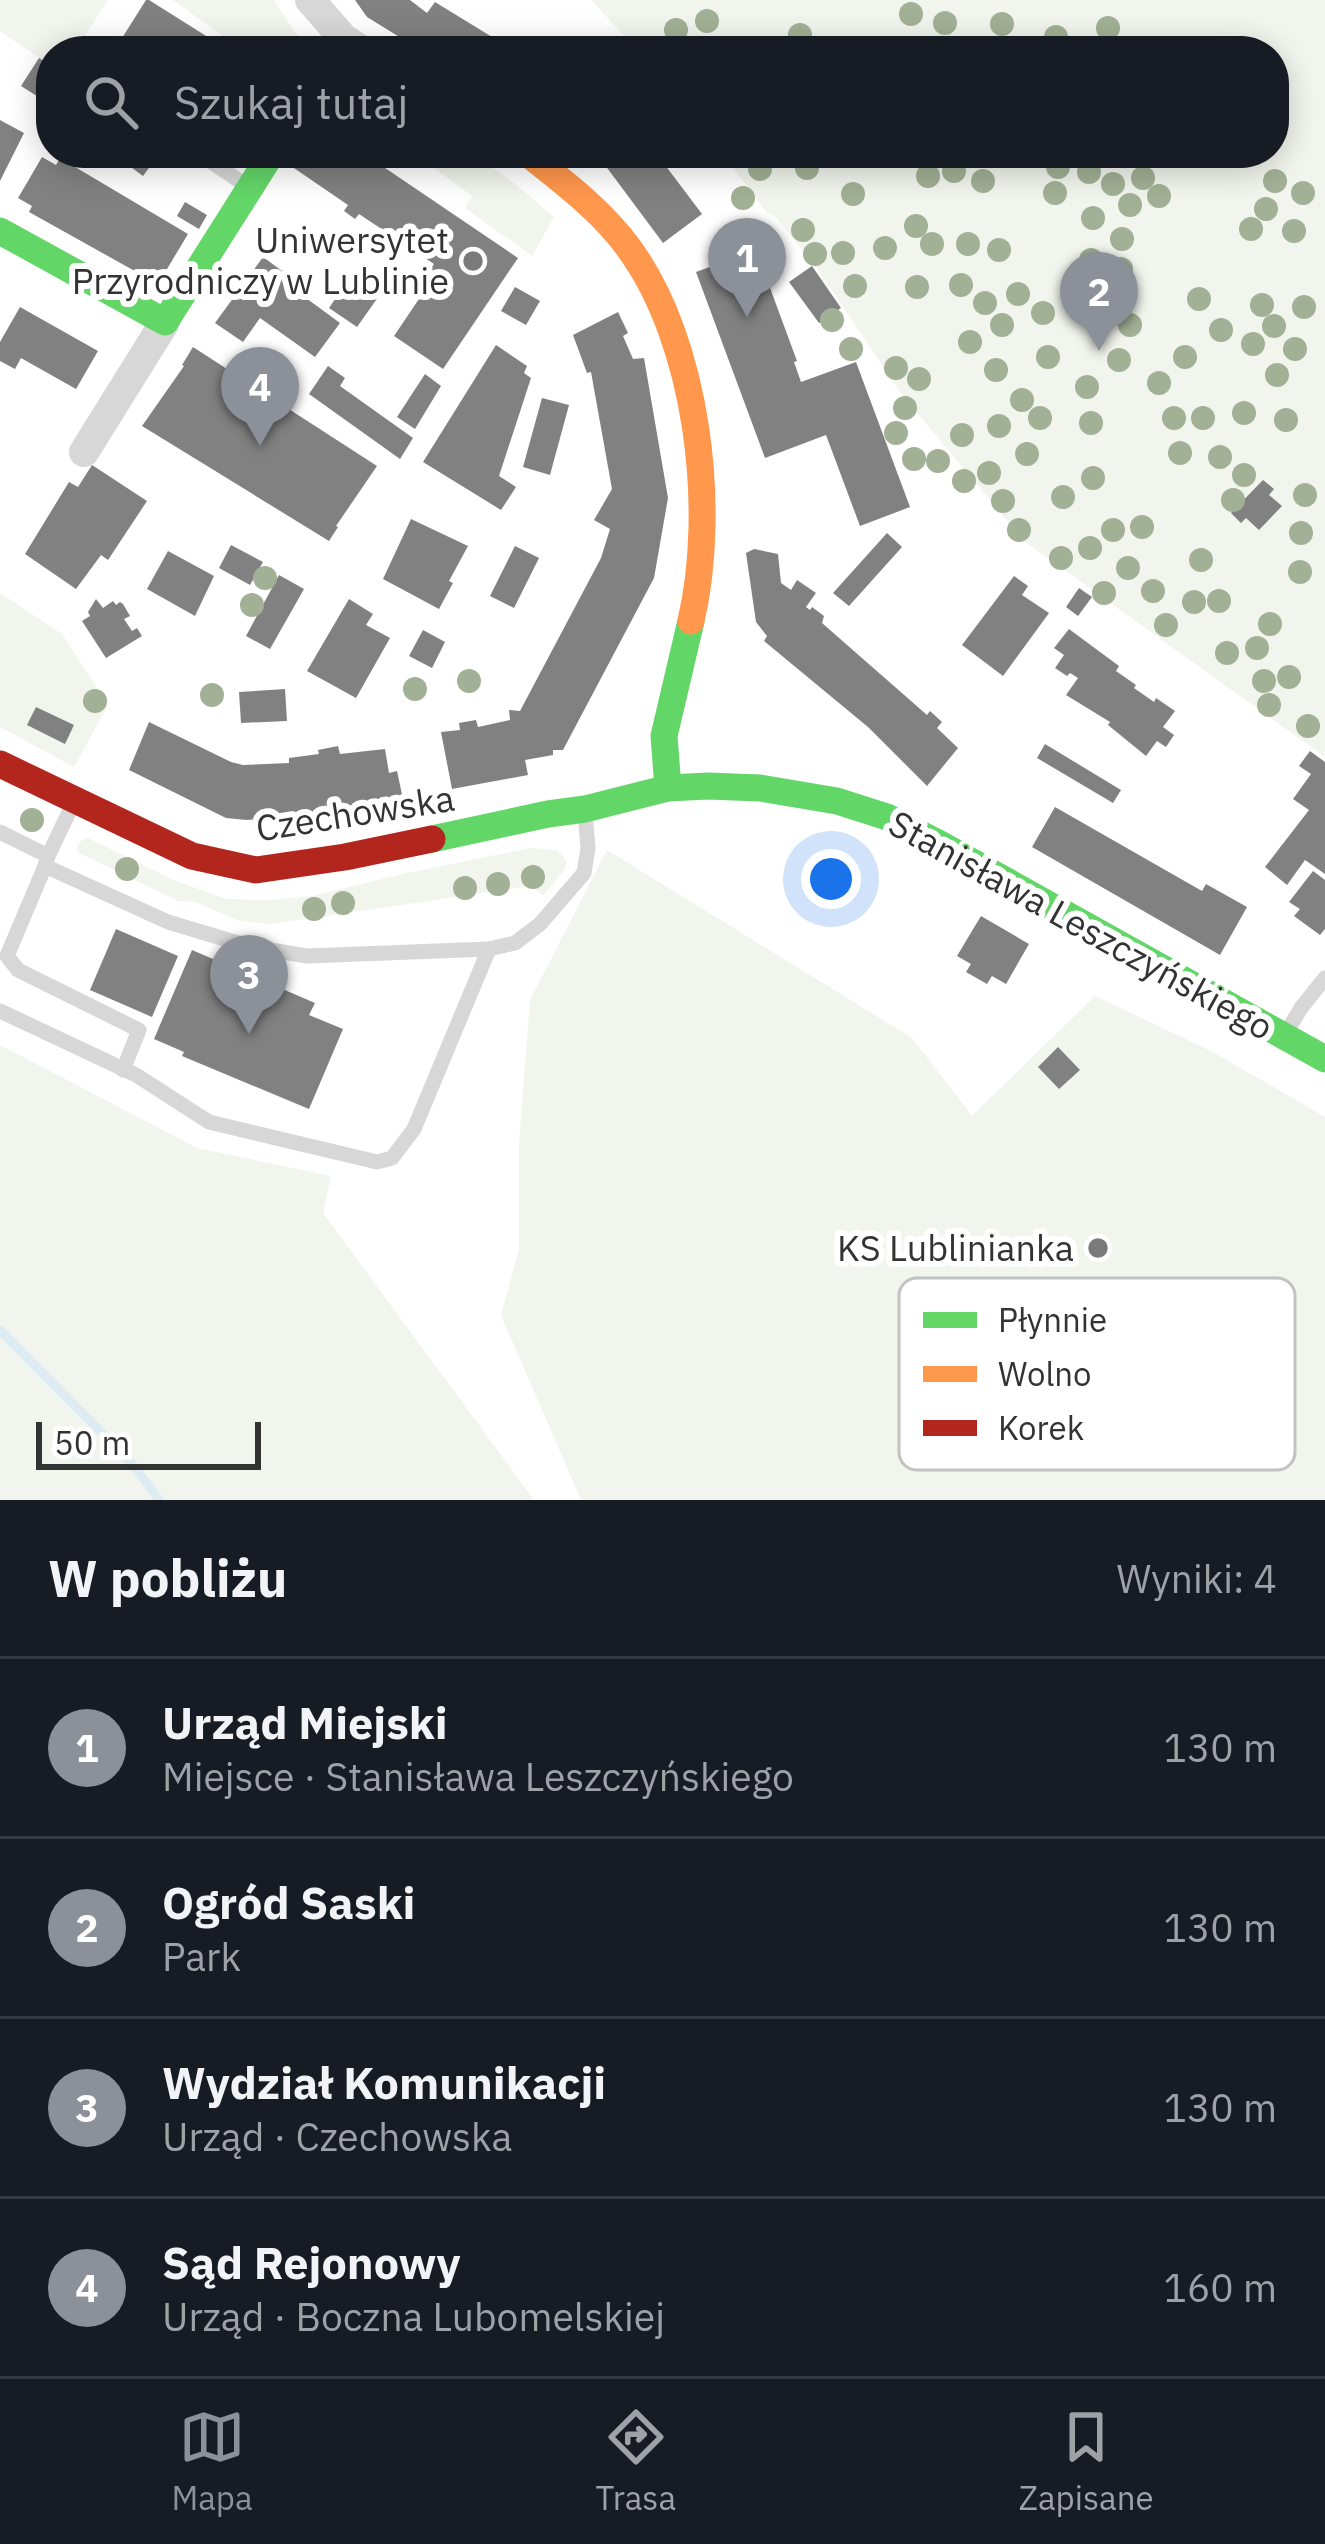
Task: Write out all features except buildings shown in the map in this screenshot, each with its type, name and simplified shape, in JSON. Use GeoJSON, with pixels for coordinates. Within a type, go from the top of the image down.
{"type":"FeatureCollection","features":[{"type":"Feature","properties":{"kind":"street"},"geometry":{"type":"LineString","coordinates":[[310,0],[339,36]]}},
{"type":"Feature","properties":{"kind":"street"},"geometry":{"type":"LineString","coordinates":[[84,452],[263,168]]}},
{"type":"Feature","properties":{"kind":"street"},"geometry":{"type":"LineString","coordinates":[[549,168],[628,247],[663,304],[685,371],[700,466],[702,552],[695,604],[664,736],[668,788]]}},
{"type":"Feature","properties":{"kind":"street"},"geometry":{"type":"LineString","coordinates":[[0,231],[165,322]]}},
{"type":"Feature","properties":{"kind":"street","name":"Czechowska"},"geometry":{"type":"LineString","coordinates":[[0,764],[192,856],[256,869],[345,857],[668,788]]}},
{"type":"Feature","properties":{"kind":"street","name":"Stanisława Leszczyńskiego"},"geometry":{"type":"LineString","coordinates":[[668,788],[726,786],[790,792],[887,818],[1325,1059]]}},
{"type":"Feature","properties":{"kind":"lane"},"geometry":{"type":"LineString","coordinates":[[220,168],[250,188]]}},
{"type":"Feature","properties":{"kind":"lane"},"geometry":{"type":"LineString","coordinates":[[75,800],[4,954],[18,970],[139,1030],[123,1070]]}},
{"type":"Feature","properties":{"kind":"lane"},"geometry":{"type":"LineString","coordinates":[[0,832],[46,861],[168,922],[248,946],[307,956],[489,950],[515,943],[540,924],[584,873],[589,848],[585,809]]}},
{"type":"Feature","properties":{"kind":"lane"},"geometry":{"type":"LineString","coordinates":[[0,1012],[136,1075],[209,1122],[376,1162],[392,1158],[414,1129],[489,950]]}},
{"type":"Feature","properties":{"kind":"lane"},"geometry":{"type":"LineString","coordinates":[[1284,1036],[1325,978]]}},
{"type":"Feature","properties":{"kind":"shaded area"},"geometry":{"type":"Polygon","coordinates":[[[0,0],[108,0],[85,36],[36,36],[36,56],[0,31],[0,0]]]}},
{"type":"Feature","properties":{"kind":"shaded area"},"geometry":{"type":"Polygon","coordinates":[[[173,0],[274,0],[298,36],[222,36],[173,0]]]}},
{"type":"Feature","properties":{"kind":"shaded area"},"geometry":{"type":"Polygon","coordinates":[[[591,0],[1325,0],[1325,757],[1024,541],[900,392],[817,268],[733,168],[1289,168],[1289,36],[624,36],[591,0]]]}},
{"type":"Feature","properties":{"kind":"shaded area"},"geometry":{"type":"Polygon","coordinates":[[[434,168],[492,168],[554,217],[532,256],[465,208],[472,196],[434,168]]]}},
{"type":"Feature","properties":{"kind":"shaded area"},"geometry":{"type":"Polygon","coordinates":[[[0,593],[62,634],[108,705],[74,767],[0,727],[0,593]]]}},
{"type":"Feature","properties":{"kind":"shaded area"},"geometry":{"type":"Polygon","coordinates":[[[88,838],[176,881],[226,899],[312,896],[531,848],[557,850],[567,861],[543,896],[531,886],[271,924],[239,921],[196,902],[178,901],[77,852],[88,838]]]}},
{"type":"Feature","properties":{"kind":"shaded area"},"geometry":{"type":"Polygon","coordinates":[[[607,850],[912,1038],[972,1116],[1095,996],[1213,1052],[1325,1117],[1325,1500],[581,1500],[501,1315],[519,1249],[519,1143],[530,1000],[607,850]]]}},
{"type":"Feature","properties":{"kind":"shaded area"},"geometry":{"type":"Polygon","coordinates":[[[0,1045],[197,1148],[331,1176],[323,1213],[534,1500],[0,1500],[0,1045]]]}},
{"type":"Feature","properties":{"kind":"waterway"},"geometry":{"type":"LineString","coordinates":[[0,1330],[130,1461],[159,1500]]}},
{"type":"Feature","properties":{"kind":"traffic: fast"},"geometry":{"type":"LineString","coordinates":[[0,231],[165,322],[263,168]]}},
{"type":"Feature","properties":{"kind":"traffic: fast"},"geometry":{"type":"LineString","coordinates":[[668,788],[664,736],[691,621]]}},
{"type":"Feature","properties":{"kind":"traffic: fast"},"geometry":{"type":"LineString","coordinates":[[432,839],[668,788],[760,788],[837,801],[887,817],[940,844],[1325,1059]]}},
{"type":"Feature","properties":{"kind":"traffic: slow"},"geometry":{"type":"LineString","coordinates":[[545,168],[581,197],[628,247],[652,285],[671,329],[686,377],[701,478],[699,577],[691,621]]}},
{"type":"Feature","properties":{"kind":"traffic: jam"},"geometry":{"type":"LineString","coordinates":[[0,764],[192,856],[256,870],[432,839]]}},
{"type":"Feature","properties":{"kind":"place","name":"Uniwersytet Przyrodniczy w Lublinie"},"geometry":{"type":"Point","coordinates":[473,261]}},
{"type":"Feature","properties":{"kind":"place","name":"Urząd Miejski"},"geometry":{"type":"Point","coordinates":[747,317]}},
{"type":"Feature","properties":{"kind":"place","name":"Ogród Saski"},"geometry":{"type":"Point","coordinates":[1099,351]}},
{"type":"Feature","properties":{"kind":"place","name":"Sąd Rejonowy"},"geometry":{"type":"Point","coordinates":[260,446]}},
{"type":"Feature","properties":{"kind":"place","name":"Wydział Komunikacji"},"geometry":{"type":"Point","coordinates":[249,1034]}},
{"type":"Feature","properties":{"kind":"place","name":"KS Lublinianka"},"geometry":{"type":"Point","coordinates":[1098,1248]}}]}
